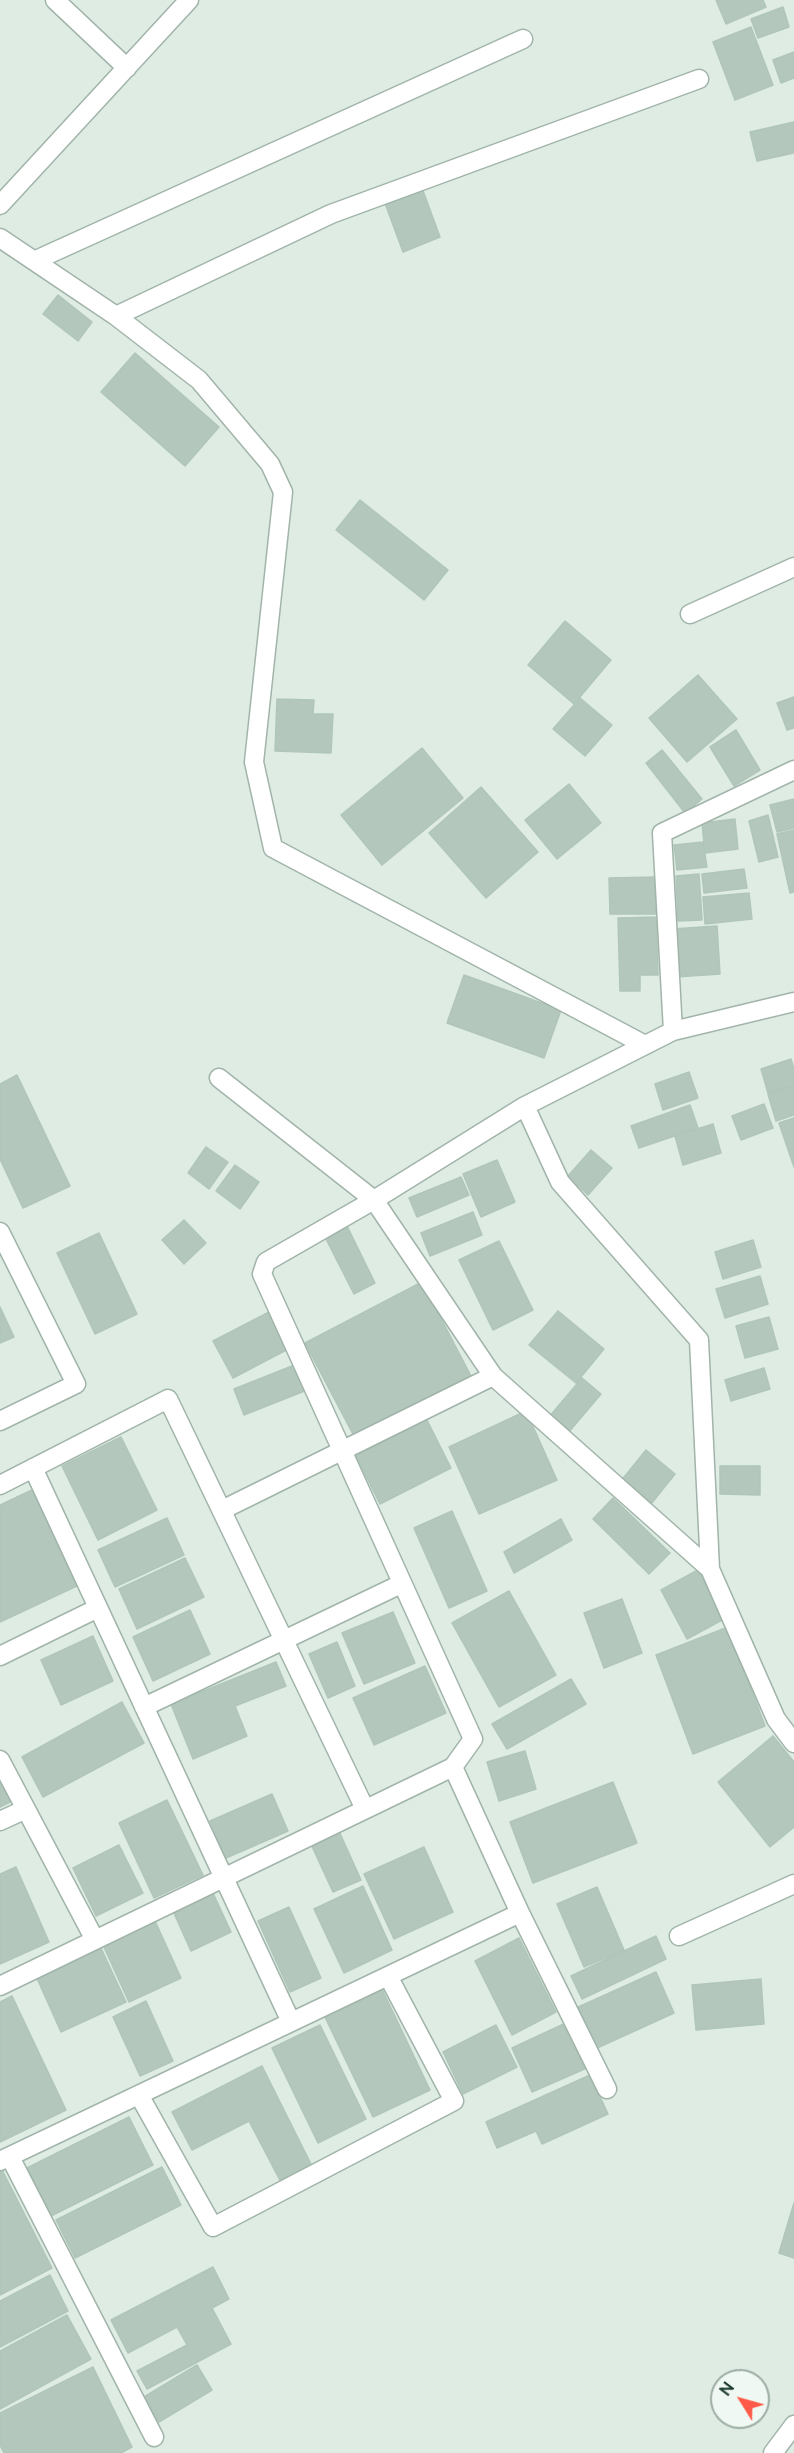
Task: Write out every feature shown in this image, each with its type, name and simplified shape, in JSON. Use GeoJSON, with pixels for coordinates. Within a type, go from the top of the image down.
{"type":"FeatureCollection","features":[{"type":"Feature","properties":{"kind":"street"},"geometry":{"type":"LineString","coordinates":[[55,0],[127,68]]}},
{"type":"Feature","properties":{"kind":"street"},"geometry":{"type":"LineString","coordinates":[[0,205],[189,0]]}},
{"type":"Feature","properties":{"kind":"street"},"geometry":{"type":"LineString","coordinates":[[36,260],[523,39]]}},
{"type":"Feature","properties":{"kind":"street"},"geometry":{"type":"LineString","coordinates":[[116,316],[331,214],[699,79]]}},
{"type":"Feature","properties":{"kind":"street"},"geometry":{"type":"LineString","coordinates":[[0,238],[36,260],[116,316],[199,380],[270,464],[283,492],[254,762],[273,848],[645,1045]]}},
{"type":"Feature","properties":{"kind":"street"},"geometry":{"type":"LineString","coordinates":[[690,614],[794,567]]}},
{"type":"Feature","properties":{"kind":"street"},"geometry":{"type":"LineString","coordinates":[[673,1031],[662,833],[794,770]]}},
{"type":"Feature","properties":{"kind":"street"},"geometry":{"type":"LineString","coordinates":[[0,1986],[453,1767],[474,1739],[262,1274],[266,1262],[374,1200],[525,1106],[673,1031],[794,1002]]}},
{"type":"Feature","properties":{"kind":"street"},"geometry":{"type":"LineString","coordinates":[[219,1078],[374,1200],[493,1376],[710,1569]]}},
{"type":"Feature","properties":{"kind":"street"},"geometry":{"type":"LineString","coordinates":[[525,1106],[560,1182],[699,1341],[710,1569],[776,1719],[794,1743]]}},
{"type":"Feature","properties":{"kind":"street"},"geometry":{"type":"LineString","coordinates":[[0,1232],[76,1384],[0,1421]]}},
{"type":"Feature","properties":{"kind":"street"},"geometry":{"type":"LineString","coordinates":[[222,1510],[493,1376]]}},
{"type":"Feature","properties":{"kind":"street"},"geometry":{"type":"LineString","coordinates":[[0,1485],[168,1399],[365,1809]]}},
{"type":"Feature","properties":{"kind":"street"},"geometry":{"type":"LineString","coordinates":[[33,1468],[291,2022]]}},
{"type":"Feature","properties":{"kind":"street"},"geometry":{"type":"LineString","coordinates":[[144,1707],[402,1584]]}},
{"type":"Feature","properties":{"kind":"street"},"geometry":{"type":"LineString","coordinates":[[0,1656],[98,1608]]}},
{"type":"Feature","properties":{"kind":"street"},"geometry":{"type":"LineString","coordinates":[[0,1760],[95,1940]]}},
{"type":"Feature","properties":{"kind":"street"},"geometry":{"type":"LineString","coordinates":[[453,1767],[520,1913],[607,2089]]}},
{"type":"Feature","properties":{"kind":"street"},"geometry":{"type":"LineString","coordinates":[[0,1821],[26,1809]]}},
{"type":"Feature","properties":{"kind":"street"},"geometry":{"type":"LineString","coordinates":[[679,1936],[794,1884]]}},
{"type":"Feature","properties":{"kind":"street"},"geometry":{"type":"LineString","coordinates":[[154,2437],[5,2159],[520,1913]]}},
{"type":"Feature","properties":{"kind":"street"},"geometry":{"type":"LineString","coordinates":[[139,2095],[213,2227],[454,2101],[388,1976]]}},
{"type":"Feature","properties":{"kind":"street"},"geometry":{"type":"LineString","coordinates":[[773,2453],[794,2425]]}},
{"type":"Feature","properties":{"kind":"building"},"geometry":{"type":"Polygon","coordinates":[[[716,0],[763,0],[766,7],[726,24],[716,0]]]}},
{"type":"Feature","properties":{"kind":"building"},"geometry":{"type":"Polygon","coordinates":[[[783,7],[789,27],[758,38],[751,19],[783,7]]]}},
{"type":"Feature","properties":{"kind":"building"},"geometry":{"type":"Polygon","coordinates":[[[751,27],[773,85],[735,100],[713,42],[751,27]]]}},
{"type":"Feature","properties":{"kind":"building"},"geometry":{"type":"Polygon","coordinates":[[[794,52],[794,78],[781,83],[773,60],[794,52]]]}},
{"type":"Feature","properties":{"kind":"building"},"geometry":{"type":"Polygon","coordinates":[[[794,122],[794,153],[757,161],[750,132],[794,122]]]}},
{"type":"Feature","properties":{"kind":"building"},"geometry":{"type":"Polygon","coordinates":[[[422,188],[440,237],[403,252],[385,203],[422,188]]]}},
{"type":"Feature","properties":{"kind":"building"},"geometry":{"type":"Polygon","coordinates":[[[58,295],[92,322],[78,341],[43,314],[58,295]]]}},
{"type":"Feature","properties":{"kind":"building"},"geometry":{"type":"Polygon","coordinates":[[[135,353],[219,427],[185,466],[101,392],[135,353]]]}},
{"type":"Feature","properties":{"kind":"building"},"geometry":{"type":"Polygon","coordinates":[[[360,500],[448,570],[424,600],[336,530],[360,500]]]}},
{"type":"Feature","properties":{"kind":"building"},"geometry":{"type":"Polygon","coordinates":[[[565,621],[611,660],[574,704],[528,665],[565,621]]]}},
{"type":"Feature","properties":{"kind":"building"},"geometry":{"type":"Polygon","coordinates":[[[698,675],[737,719],[687,762],[649,718],[698,675]]]}},
{"type":"Feature","properties":{"kind":"building"},"geometry":{"type":"Polygon","coordinates":[[[794,697],[794,728],[787,730],[777,703],[794,697]]]}},
{"type":"Feature","properties":{"kind":"building"},"geometry":{"type":"Polygon","coordinates":[[[580,698],[612,725],[585,756],[553,729],[580,698]]]}},
{"type":"Feature","properties":{"kind":"building"},"geometry":{"type":"Polygon","coordinates":[[[277,699],[314,700],[313,714],[333,714],[331,753],[275,751],[277,699]]]}},
{"type":"Feature","properties":{"kind":"building"},"geometry":{"type":"Polygon","coordinates":[[[736,730],[760,770],[734,786],[710,747],[736,730]]]}},
{"type":"Feature","properties":{"kind":"building"},"geometry":{"type":"Polygon","coordinates":[[[422,748],[463,798],[382,865],[341,815],[422,748]]]}},
{"type":"Feature","properties":{"kind":"building"},"geometry":{"type":"Polygon","coordinates":[[[662,750],[702,799],[685,813],[646,763],[662,750]]]}},
{"type":"Feature","properties":{"kind":"building"},"geometry":{"type":"Polygon","coordinates":[[[569,784],[601,823],[557,859],[525,820],[569,784]]]}},
{"type":"Feature","properties":{"kind":"building"},"geometry":{"type":"Polygon","coordinates":[[[481,787],[538,852],[486,898],[429,833],[481,787]]]}},
{"type":"Feature","properties":{"kind":"building"},"geometry":{"type":"Polygon","coordinates":[[[794,799],[794,828],[777,832],[770,805],[794,799]]]}},
{"type":"Feature","properties":{"kind":"building"},"geometry":{"type":"Polygon","coordinates":[[[768,815],[778,857],[759,862],[749,821],[768,815]]]}},
{"type":"Feature","properties":{"kind":"building"},"geometry":{"type":"Polygon","coordinates":[[[735,819],[738,849],[705,853],[702,823],[735,819]]]}},
{"type":"Feature","properties":{"kind":"building"},"geometry":{"type":"Polygon","coordinates":[[[794,830],[794,892],[790,893],[777,834],[794,830]]]}},
{"type":"Feature","properties":{"kind":"building"},"geometry":{"type":"Polygon","coordinates":[[[703,842],[707,867],[677,870],[674,845],[703,842]]]}},
{"type":"Feature","properties":{"kind":"building"},"geometry":{"type":"Polygon","coordinates":[[[744,869],[747,888],[704,893],[702,874],[744,869]]]}},
{"type":"Feature","properties":{"kind":"building"},"geometry":{"type":"Polygon","coordinates":[[[699,874],[702,920],[678,921],[676,876],[699,874]]]}},
{"type":"Feature","properties":{"kind":"building"},"geometry":{"type":"Polygon","coordinates":[[[656,877],[656,914],[610,914],[609,878],[656,877]]]}},
{"type":"Feature","properties":{"kind":"building"},"geometry":{"type":"Polygon","coordinates":[[[749,893],[752,919],[705,924],[703,897],[749,893]]]}},
{"type":"Feature","properties":{"kind":"building"},"geometry":{"type":"Polygon","coordinates":[[[656,917],[658,975],[640,975],[640,991],[620,991],[618,918],[656,917]]]}},
{"type":"Feature","properties":{"kind":"building"},"geometry":{"type":"Polygon","coordinates":[[[717,926],[720,974],[676,977],[672,929],[717,926]]]}},
{"type":"Feature","properties":{"kind":"building"},"geometry":{"type":"Polygon","coordinates":[[[464,975],[561,1010],[544,1058],[447,1023],[464,975]]]}},
{"type":"Feature","properties":{"kind":"building"},"geometry":{"type":"Polygon","coordinates":[[[791,1059],[794,1069],[794,1085],[768,1093],[761,1069],[791,1059]]]}},
{"type":"Feature","properties":{"kind":"building"},"geometry":{"type":"Polygon","coordinates":[[[689,1072],[698,1098],[663,1110],[655,1084],[689,1072]]]}},
{"type":"Feature","properties":{"kind":"building"},"geometry":{"type":"Polygon","coordinates":[[[17,1075],[70,1186],[23,1208],[0,1159],[0,1084],[17,1075]]]}},
{"type":"Feature","properties":{"kind":"building"},"geometry":{"type":"Polygon","coordinates":[[[794,1086],[794,1115],[776,1121],[768,1094],[794,1086]]]}},
{"type":"Feature","properties":{"kind":"building"},"geometry":{"type":"Polygon","coordinates":[[[764,1104],[773,1128],[741,1140],[732,1116],[764,1104]]]}},
{"type":"Feature","properties":{"kind":"building"},"geometry":{"type":"Polygon","coordinates":[[[690,1105],[698,1128],[639,1148],[631,1126],[690,1105]]]}},
{"type":"Feature","properties":{"kind":"building"},"geometry":{"type":"Polygon","coordinates":[[[794,1118],[794,1167],[779,1123],[794,1118]]]}},
{"type":"Feature","properties":{"kind":"building"},"geometry":{"type":"Polygon","coordinates":[[[713,1124],[721,1153],[683,1165],[675,1136],[713,1124]]]}},
{"type":"Feature","properties":{"kind":"building"},"geometry":{"type":"Polygon","coordinates":[[[206,1147],[228,1162],[209,1189],[188,1173],[206,1147]]]}},
{"type":"Feature","properties":{"kind":"building"},"geometry":{"type":"Polygon","coordinates":[[[591,1150],[612,1168],[588,1195],[568,1176],[591,1150]]]}},
{"type":"Feature","properties":{"kind":"building"},"geometry":{"type":"Polygon","coordinates":[[[497,1160],[515,1202],[481,1217],[463,1174],[497,1160]]]}},
{"type":"Feature","properties":{"kind":"building"},"geometry":{"type":"Polygon","coordinates":[[[235,1165],[259,1182],[240,1209],[216,1191],[235,1165]]]}},
{"type":"Feature","properties":{"kind":"building"},"geometry":{"type":"Polygon","coordinates":[[[461,1177],[469,1195],[417,1217],[409,1198],[461,1177]]]}},
{"type":"Feature","properties":{"kind":"building"},"geometry":{"type":"Polygon","coordinates":[[[473,1212],[482,1235],[430,1256],[421,1233],[473,1212]]]}},
{"type":"Feature","properties":{"kind":"building"},"geometry":{"type":"Polygon","coordinates":[[[184,1220],[206,1243],[184,1264],[162,1240],[184,1220]]]}},
{"type":"Feature","properties":{"kind":"building"},"geometry":{"type":"Polygon","coordinates":[[[346,1224],[375,1283],[354,1294],[324,1235],[346,1224]]]}},
{"type":"Feature","properties":{"kind":"building"},"geometry":{"type":"Polygon","coordinates":[[[99,1233],[137,1314],[95,1334],[57,1253],[99,1233]]]}},
{"type":"Feature","properties":{"kind":"building"},"geometry":{"type":"Polygon","coordinates":[[[753,1240],[761,1267],[723,1279],[715,1252],[753,1240]]]}},
{"type":"Feature","properties":{"kind":"building"},"geometry":{"type":"Polygon","coordinates":[[[499,1241],[533,1310],[493,1330],[459,1260],[499,1241]]]}},
{"type":"Feature","properties":{"kind":"building"},"geometry":{"type":"Polygon","coordinates":[[[760,1276],[768,1304],[725,1318],[716,1289],[760,1276]]]}},
{"type":"Feature","properties":{"kind":"building"},"geometry":{"type":"Polygon","coordinates":[[[422,1282],[471,1376],[355,1438],[305,1343],[422,1282]]]}},
{"type":"Feature","properties":{"kind":"building"},"geometry":{"type":"Polygon","coordinates":[[[0,1307],[14,1337],[0,1343],[0,1307]]]}},
{"type":"Feature","properties":{"kind":"building"},"geometry":{"type":"Polygon","coordinates":[[[273,1310],[292,1347],[233,1378],[213,1341],[273,1310]]]}},
{"type":"Feature","properties":{"kind":"building"},"geometry":{"type":"Polygon","coordinates":[[[558,1311],[604,1349],[576,1383],[529,1345],[558,1311]]]}},
{"type":"Feature","properties":{"kind":"building"},"geometry":{"type":"Polygon","coordinates":[[[769,1317],[778,1349],[745,1358],[736,1326],[769,1317]]]}},
{"type":"Feature","properties":{"kind":"building"},"geometry":{"type":"Polygon","coordinates":[[[297,1364],[307,1390],[244,1415],[234,1389],[297,1364]]]}},
{"type":"Feature","properties":{"kind":"building"},"geometry":{"type":"Polygon","coordinates":[[[764,1368],[770,1389],[731,1401],[725,1380],[764,1368]]]}},
{"type":"Feature","properties":{"kind":"building"},"geometry":{"type":"Polygon","coordinates":[[[582,1378],[601,1394],[568,1433],[549,1417],[582,1378]]]}},
{"type":"Feature","properties":{"kind":"building"},"geometry":{"type":"Polygon","coordinates":[[[526,1411],[557,1480],[479,1514],[449,1447],[526,1411]]]}},
{"type":"Feature","properties":{"kind":"building"},"geometry":{"type":"Polygon","coordinates":[[[427,1420],[451,1468],[380,1504],[356,1456],[427,1420]]]}},
{"type":"Feature","properties":{"kind":"building"},"geometry":{"type":"Polygon","coordinates":[[[121,1437],[157,1510],[98,1540],[62,1466],[121,1437]]]}},
{"type":"Feature","properties":{"kind":"building"},"geometry":{"type":"Polygon","coordinates":[[[646,1450],[675,1474],[651,1504],[621,1481],[646,1450]]]}},
{"type":"Feature","properties":{"kind":"building"},"geometry":{"type":"Polygon","coordinates":[[[720,1466],[760,1466],[760,1495],[720,1494],[720,1466]]]}},
{"type":"Feature","properties":{"kind":"building"},"geometry":{"type":"Polygon","coordinates":[[[34,1489],[79,1585],[0,1622],[0,1505],[34,1489]]]}},
{"type":"Feature","properties":{"kind":"building"},"geometry":{"type":"Polygon","coordinates":[[[613,1498],[670,1553],[649,1574],[593,1519],[613,1498]]]}},
{"type":"Feature","properties":{"kind":"building"},"geometry":{"type":"Polygon","coordinates":[[[452,1511],[487,1591],[449,1608],[414,1528],[452,1511]]]}},
{"type":"Feature","properties":{"kind":"building"},"geometry":{"type":"Polygon","coordinates":[[[167,1518],[184,1555],[115,1587],[98,1550],[167,1518]]]}},
{"type":"Feature","properties":{"kind":"building"},"geometry":{"type":"Polygon","coordinates":[[[561,1519],[572,1540],[514,1573],[504,1552],[561,1519]]]}},
{"type":"Feature","properties":{"kind":"building"},"geometry":{"type":"Polygon","coordinates":[[[185,1558],[204,1597],[137,1629],[119,1589],[185,1558]]]}},
{"type":"Feature","properties":{"kind":"building"},"geometry":{"type":"Polygon","coordinates":[[[698,1570],[724,1619],[687,1639],[661,1590],[698,1570]]]}},
{"type":"Feature","properties":{"kind":"building"},"geometry":{"type":"Polygon","coordinates":[[[509,1591],[556,1675],[499,1707],[452,1623],[509,1591]]]}},
{"type":"Feature","properties":{"kind":"building"},"geometry":{"type":"Polygon","coordinates":[[[622,1599],[642,1653],[604,1668],[584,1613],[622,1599]]]}},
{"type":"Feature","properties":{"kind":"building"},"geometry":{"type":"Polygon","coordinates":[[[190,1610],[210,1654],[153,1681],[133,1637],[190,1610]]]}},
{"type":"Feature","properties":{"kind":"building"},"geometry":{"type":"Polygon","coordinates":[[[393,1612],[415,1663],[364,1684],[342,1633],[393,1612]]]}},
{"type":"Feature","properties":{"kind":"building"},"geometry":{"type":"Polygon","coordinates":[[[728,1627],[765,1726],[693,1754],[656,1655],[728,1627]]]}},
{"type":"Feature","properties":{"kind":"building"},"geometry":{"type":"Polygon","coordinates":[[[93,1636],[113,1681],[61,1705],[41,1660],[93,1636]]]}},
{"type":"Feature","properties":{"kind":"building"},"geometry":{"type":"Polygon","coordinates":[[[337,1642],[355,1686],[328,1698],[309,1654],[337,1642]]]}},
{"type":"Feature","properties":{"kind":"building"},"geometry":{"type":"Polygon","coordinates":[[[276,1662],[286,1686],[235,1706],[247,1736],[193,1759],[171,1704],[276,1662]]]}},
{"type":"Feature","properties":{"kind":"building"},"geometry":{"type":"Polygon","coordinates":[[[425,1666],[446,1713],[374,1745],[353,1698],[425,1666]]]}},
{"type":"Feature","properties":{"kind":"building"},"geometry":{"type":"Polygon","coordinates":[[[571,1679],[586,1704],[507,1749],[492,1724],[571,1679]]]}},
{"type":"Feature","properties":{"kind":"building"},"geometry":{"type":"Polygon","coordinates":[[[122,1702],[144,1743],[43,1797],[22,1757],[122,1702]]]}},
{"type":"Feature","properties":{"kind":"building"},"geometry":{"type":"Polygon","coordinates":[[[773,1736],[794,1762],[794,1827],[770,1847],[718,1782],[773,1736]]]}},
{"type":"Feature","properties":{"kind":"building"},"geometry":{"type":"Polygon","coordinates":[[[525,1751],[536,1789],[499,1801],[487,1762],[525,1751]]]}},
{"type":"Feature","properties":{"kind":"building"},"geometry":{"type":"Polygon","coordinates":[[[0,1780],[10,1802],[0,1807],[0,1780]]]}},
{"type":"Feature","properties":{"kind":"building"},"geometry":{"type":"Polygon","coordinates":[[[613,1782],[637,1843],[533,1883],[510,1822],[613,1782]]]}},
{"type":"Feature","properties":{"kind":"building"},"geometry":{"type":"Polygon","coordinates":[[[272,1794],[288,1831],[226,1858],[210,1821],[272,1794]]]}},
{"type":"Feature","properties":{"kind":"building"},"geometry":{"type":"Polygon","coordinates":[[[167,1800],[203,1875],[154,1898],[119,1823],[167,1800]]]}},
{"type":"Feature","properties":{"kind":"building"},"geometry":{"type":"Polygon","coordinates":[[[338,1829],[361,1880],[333,1892],[310,1842],[338,1829]]]}},
{"type":"Feature","properties":{"kind":"building"},"geometry":{"type":"Polygon","coordinates":[[[119,1845],[143,1893],[96,1916],[73,1868],[119,1845]]]}},
{"type":"Feature","properties":{"kind":"building"},"geometry":{"type":"Polygon","coordinates":[[[424,1847],[453,1912],[394,1939],[364,1874],[424,1847]]]}},
{"type":"Feature","properties":{"kind":"building"},"geometry":{"type":"Polygon","coordinates":[[[16,1867],[49,1942],[0,1964],[0,1874],[16,1867]]]}},
{"type":"Feature","properties":{"kind":"building"},"geometry":{"type":"Polygon","coordinates":[[[363,1886],[392,1950],[344,1973],[314,1909],[363,1886]]]}},
{"type":"Feature","properties":{"kind":"building"},"geometry":{"type":"Polygon","coordinates":[[[597,1887],[624,1950],[584,1967],[557,1904],[597,1887]]]}},
{"type":"Feature","properties":{"kind":"building"},"geometry":{"type":"Polygon","coordinates":[[[213,1893],[231,1932],[191,1951],[173,1911],[213,1893]]]}},
{"type":"Feature","properties":{"kind":"building"},"geometry":{"type":"Polygon","coordinates":[[[289,1907],[321,1978],[290,1992],[258,1921],[289,1907]]]}},
{"type":"Feature","properties":{"kind":"building"},"geometry":{"type":"Polygon","coordinates":[[[155,1921],[181,1978],[129,2002],[103,1945],[155,1921]]]}},
{"type":"Feature","properties":{"kind":"building"},"geometry":{"type":"Polygon","coordinates":[[[656,1936],[666,1959],[582,1999],[571,1976],[656,1936]]]}},
{"type":"Feature","properties":{"kind":"building"},"geometry":{"type":"Polygon","coordinates":[[[519,1938],[556,2012],[512,2035],[475,1961],[519,1938]]]}},
{"type":"Feature","properties":{"kind":"building"},"geometry":{"type":"Polygon","coordinates":[[[100,1946],[126,2002],[61,2032],[36,1976],[100,1946]]]}},
{"type":"Feature","properties":{"kind":"building"},"geometry":{"type":"Polygon","coordinates":[[[656,1972],[674,2013],[595,2049],[576,2008],[656,1972]]]}},
{"type":"Feature","properties":{"kind":"building"},"geometry":{"type":"Polygon","coordinates":[[[761,1979],[764,2024],[696,2030],[692,1985],[761,1979]]]}},
{"type":"Feature","properties":{"kind":"building"},"geometry":{"type":"Polygon","coordinates":[[[381,1987],[430,2090],[373,2117],[324,2015],[381,1987]]]}},
{"type":"Feature","properties":{"kind":"building"},"geometry":{"type":"Polygon","coordinates":[[[12,1996],[66,2110],[0,2142],[0,2002],[12,1996]]]}},
{"type":"Feature","properties":{"kind":"building"},"geometry":{"type":"Polygon","coordinates":[[[146,2001],[173,2061],[140,2076],[113,2017],[146,2001]]]}},
{"type":"Feature","properties":{"kind":"building"},"geometry":{"type":"Polygon","coordinates":[[[568,2022],[589,2067],[532,2092],[512,2048],[568,2022]]]}},
{"type":"Feature","properties":{"kind":"building"},"geometry":{"type":"Polygon","coordinates":[[[320,2025],[366,2119],[318,2143],[272,2048],[320,2025]]]}},
{"type":"Feature","properties":{"kind":"building"},"geometry":{"type":"Polygon","coordinates":[[[496,2025],[517,2067],[463,2094],[443,2052],[496,2025]]]}},
{"type":"Feature","properties":{"kind":"building"},"geometry":{"type":"Polygon","coordinates":[[[262,2066],[315,2172],[284,2188],[249,2121],[192,2150],[172,2112],[262,2066]]]}},
{"type":"Feature","properties":{"kind":"building"},"geometry":{"type":"Polygon","coordinates":[[[590,2075],[608,2114],[542,2144],[536,2131],[497,2148],[486,2122],[590,2075]]]}},
{"type":"Feature","properties":{"kind":"building"},"geometry":{"type":"Polygon","coordinates":[[[129,2117],[153,2165],[51,2216],[27,2168],[129,2117]]]}},
{"type":"Feature","properties":{"kind":"building"},"geometry":{"type":"Polygon","coordinates":[[[162,2167],[181,2205],[75,2258],[56,2220],[162,2167]]]}},
{"type":"Feature","properties":{"kind":"building"},"geometry":{"type":"Polygon","coordinates":[[[0,2168],[52,2268],[0,2295],[0,2168]]]}},
{"type":"Feature","properties":{"kind":"building"},"geometry":{"type":"Polygon","coordinates":[[[794,2203],[794,2258],[779,2253],[794,2203]]]}},
{"type":"Feature","properties":{"kind":"building"},"geometry":{"type":"Polygon","coordinates":[[[213,2267],[229,2299],[212,2308],[231,2344],[147,2389],[137,2371],[187,2345],[177,2327],[128,2353],[111,2320],[213,2267]]]}},
{"type":"Feature","properties":{"kind":"building"},"geometry":{"type":"Polygon","coordinates":[[[50,2275],[68,2311],[0,2347],[0,2301],[50,2275]]]}},
{"type":"Feature","properties":{"kind":"building"},"geometry":{"type":"Polygon","coordinates":[[[67,2315],[91,2359],[0,2409],[0,2351],[67,2315]]]}},
{"type":"Feature","properties":{"kind":"building"},"geometry":{"type":"Polygon","coordinates":[[[197,2365],[212,2390],[159,2422],[144,2397],[197,2365]]]}},
{"type":"Feature","properties":{"kind":"building"},"geometry":{"type":"Polygon","coordinates":[[[93,2367],[132,2447],[121,2453],[4,2453],[0,2445],[0,2413],[93,2367]]]}}]}
